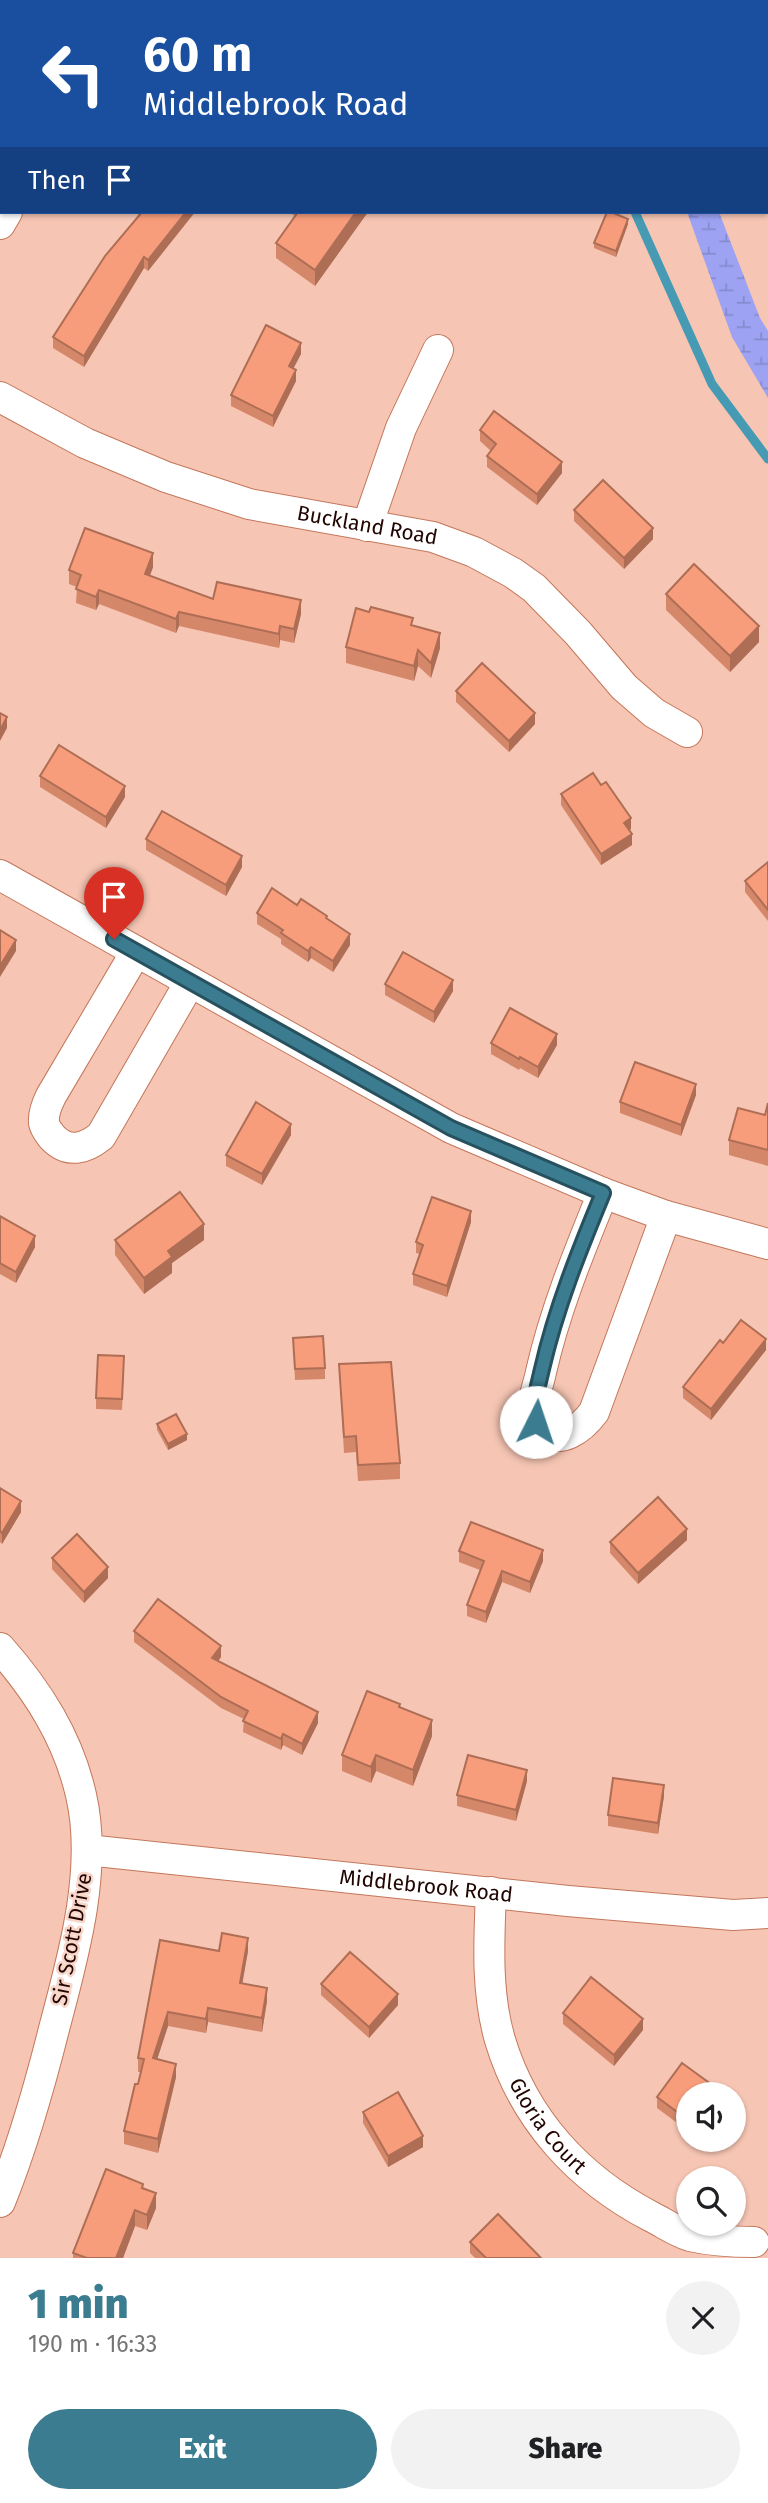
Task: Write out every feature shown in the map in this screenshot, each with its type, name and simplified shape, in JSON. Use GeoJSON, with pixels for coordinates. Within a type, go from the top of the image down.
{"type":"FeatureCollection","features":[{"type":"Feature","properties":{"kind":"street"},"geometry":{"type":"LineString","coordinates":[[366,526],[401,428],[438,351]]}},
{"type":"Feature","properties":{"kind":"street","name":"Buckland Road"},"geometry":{"type":"LineString","coordinates":[[0,397],[85,443],[166,477],[249,504],[433,537],[474,552],[534,588],[578,633],[624,687],[654,713],[687,732]]}},
{"type":"Feature","properties":{"kind":"street"},"geometry":{"type":"LineString","coordinates":[[0,875],[451,1128],[603,1193],[666,1216],[768,1244]]}},
{"type":"Feature","properties":{"kind":"street"},"geometry":{"type":"LineString","coordinates":[[136,952],[45,1109],[44,1123],[48,1133],[58,1143],[71,1149],[89,1146],[101,1136],[190,982]]}},
{"type":"Feature","properties":{"kind":"street"},"geometry":{"type":"LineString","coordinates":[[603,1193],[571,1271],[548,1344],[533,1409],[536,1422],[543,1431],[552,1436],[568,1434],[583,1426],[594,1412],[666,1216]]}},
{"type":"Feature","properties":{"kind":"street","name":"Sir Scott Drive"},"geometry":{"type":"LineString","coordinates":[[0,1648],[24,1675],[57,1726],[73,1765],[82,1797],[87,1850],[85,1881],[68,1974],[37,2094],[0,2202]]}},
{"type":"Feature","properties":{"kind":"street","name":"Middlebrook Road"},"geometry":{"type":"LineString","coordinates":[[87,1850],[733,1915],[768,1913]]}},
{"type":"Feature","properties":{"kind":"street","name":"Gloria Court"},"geometry":{"type":"LineString","coordinates":[[491,1892],[488,1955],[500,2039],[515,2081],[536,2118],[562,2152],[594,2181],[634,2208],[687,2235],[720,2242],[754,2242]]}},
{"type":"Feature","properties":{"kind":"green space"},"geometry":{"type":"Polygon","coordinates":[[[688,214],[720,214],[760,318],[768,331],[768,398],[732,337],[688,214]]]}},
{"type":"Feature","properties":{"kind":"building"},"geometry":{"type":"Polygon","coordinates":[[[140,214],[184,214],[148,260],[144,257],[84,356],[53,337],[105,256],[140,214]]]}},
{"type":"Feature","properties":{"kind":"building"},"geometry":{"type":"Polygon","coordinates":[[[297,214],[355,214],[315,270],[276,243],[297,214]]]}},
{"type":"Feature","properties":{"kind":"building"},"geometry":{"type":"Polygon","coordinates":[[[606,214],[616,214],[628,219],[616,251],[594,243],[606,214]]]}},
{"type":"Feature","properties":{"kind":"building"},"geometry":{"type":"Polygon","coordinates":[[[266,325],[301,343],[289,366],[296,370],[273,416],[231,395],[266,325]]]}},
{"type":"Feature","properties":{"kind":"building"},"geometry":{"type":"Polygon","coordinates":[[[494,411],[562,462],[537,494],[487,456],[496,444],[480,430],[494,411]]]}},
{"type":"Feature","properties":{"kind":"building"},"geometry":{"type":"Polygon","coordinates":[[[603,480],[653,528],[624,558],[574,510],[603,480]]]}},
{"type":"Feature","properties":{"kind":"building"},"geometry":{"type":"Polygon","coordinates":[[[85,528],[153,553],[145,574],[213,599],[217,582],[301,600],[294,629],[280,626],[279,634],[179,612],[176,619],[99,590],[96,597],[76,589],[81,575],[69,570],[85,528]]]}},
{"type":"Feature","properties":{"kind":"building"},"geometry":{"type":"Polygon","coordinates":[[[694,564],[759,626],[730,656],[666,594],[694,564]]]}},
{"type":"Feature","properties":{"kind":"building"},"geometry":{"type":"Polygon","coordinates":[[[371,607],[413,618],[411,625],[440,633],[431,663],[418,650],[414,666],[346,647],[356,608],[369,612],[371,607]]]}},
{"type":"Feature","properties":{"kind":"building"},"geometry":{"type":"Polygon","coordinates":[[[482,663],[535,713],[509,741],[456,691],[482,663]]]}},
{"type":"Feature","properties":{"kind":"building"},"geometry":{"type":"Polygon","coordinates":[[[0,713],[7,717],[0,730],[0,713]]]}},
{"type":"Feature","properties":{"kind":"building"},"geometry":{"type":"Polygon","coordinates":[[[59,745],[125,786],[106,817],[40,776],[59,745]]]}},
{"type":"Feature","properties":{"kind":"building"},"geometry":{"type":"Polygon","coordinates":[[[593,773],[601,785],[606,782],[631,818],[624,823],[632,834],[601,854],[561,794],[593,773]]]}},
{"type":"Feature","properties":{"kind":"building"},"geometry":{"type":"Polygon","coordinates":[[[162,811],[242,856],[226,885],[146,839],[162,811]]]}},
{"type":"Feature","properties":{"kind":"building"},"geometry":{"type":"Polygon","coordinates":[[[768,862],[768,910],[745,881],[768,862]]]}},
{"type":"Feature","properties":{"kind":"building"},"geometry":{"type":"Polygon","coordinates":[[[272,888],[297,905],[301,899],[350,934],[333,961],[311,947],[308,951],[257,913],[272,888]]]}},
{"type":"Feature","properties":{"kind":"building"},"geometry":{"type":"Polygon","coordinates":[[[0,930],[16,940],[0,966],[0,930]]]}},
{"type":"Feature","properties":{"kind":"building"},"geometry":{"type":"Polygon","coordinates":[[[403,952],[453,980],[434,1012],[385,984],[403,952]]]}},
{"type":"Feature","properties":{"kind":"building"},"geometry":{"type":"Polygon","coordinates":[[[510,1008],[557,1034],[538,1067],[491,1043],[510,1008]]]}},
{"type":"Feature","properties":{"kind":"building"},"geometry":{"type":"Polygon","coordinates":[[[635,1062],[696,1084],[681,1125],[620,1102],[635,1062]]]}},
{"type":"Feature","properties":{"kind":"building"},"geometry":{"type":"Polygon","coordinates":[[[256,1102],[291,1124],[262,1174],[226,1155],[256,1102]]]}},
{"type":"Feature","properties":{"kind":"building"},"geometry":{"type":"Polygon","coordinates":[[[768,1103],[768,1150],[729,1140],[738,1108],[765,1115],[768,1103]]]}},
{"type":"Feature","properties":{"kind":"building"},"geometry":{"type":"Polygon","coordinates":[[[180,1192],[204,1224],[168,1251],[172,1257],[144,1278],[115,1240],[180,1192]]]}},
{"type":"Feature","properties":{"kind":"building"},"geometry":{"type":"Polygon","coordinates":[[[432,1197],[471,1211],[447,1286],[413,1274],[423,1245],[416,1242],[432,1197]]]}},
{"type":"Feature","properties":{"kind":"building"},"geometry":{"type":"Polygon","coordinates":[[[0,1216],[35,1236],[16,1272],[0,1263],[0,1216]]]}},
{"type":"Feature","properties":{"kind":"building"},"geometry":{"type":"Polygon","coordinates":[[[741,1320],[766,1339],[711,1409],[683,1387],[720,1340],[723,1343],[741,1320]]]}},
{"type":"Feature","properties":{"kind":"building"},"geometry":{"type":"Polygon","coordinates":[[[323,1336],[325,1368],[295,1369],[293,1338],[323,1336]]]}},
{"type":"Feature","properties":{"kind":"building"},"geometry":{"type":"Polygon","coordinates":[[[98,1355],[124,1356],[122,1399],[96,1398],[98,1355]]]}},
{"type":"Feature","properties":{"kind":"building"},"geometry":{"type":"Polygon","coordinates":[[[391,1362],[400,1463],[358,1465],[356,1436],[344,1437],[339,1364],[391,1362]]]}},
{"type":"Feature","properties":{"kind":"building"},"geometry":{"type":"Polygon","coordinates":[[[176,1414],[187,1434],[168,1444],[157,1424],[176,1414]]]}},
{"type":"Feature","properties":{"kind":"building"},"geometry":{"type":"Polygon","coordinates":[[[0,1488],[21,1501],[2,1533],[0,1531],[0,1488]]]}},
{"type":"Feature","properties":{"kind":"building"},"geometry":{"type":"Polygon","coordinates":[[[658,1497],[687,1529],[638,1573],[610,1542],[658,1497]]]}},
{"type":"Feature","properties":{"kind":"building"},"geometry":{"type":"Polygon","coordinates":[[[471,1522],[543,1550],[530,1582],[502,1571],[486,1612],[467,1605],[484,1561],[459,1551],[471,1522]]]}},
{"type":"Feature","properties":{"kind":"building"},"geometry":{"type":"Polygon","coordinates":[[[77,1534],[108,1567],[84,1592],[52,1558],[77,1534]]]}},
{"type":"Feature","properties":{"kind":"building"},"geometry":{"type":"Polygon","coordinates":[[[158,1599],[221,1646],[212,1658],[318,1712],[302,1744],[283,1734],[281,1739],[243,1721],[248,1711],[221,1697],[134,1631],[158,1599]]]}},
{"type":"Feature","properties":{"kind":"building"},"geometry":{"type":"Polygon","coordinates":[[[367,1691],[432,1720],[413,1770],[376,1755],[371,1767],[342,1755],[367,1691]]]}},
{"type":"Feature","properties":{"kind":"building"},"geometry":{"type":"Polygon","coordinates":[[[468,1755],[527,1770],[516,1810],[457,1795],[468,1755]]]}},
{"type":"Feature","properties":{"kind":"building"},"geometry":{"type":"Polygon","coordinates":[[[613,1778],[664,1785],[658,1823],[608,1815],[613,1778]]]}},
{"type":"Feature","properties":{"kind":"building"},"geometry":{"type":"Polygon","coordinates":[[[222,1933],[248,1938],[240,1983],[267,1988],[262,2018],[208,2008],[206,2019],[168,2012],[153,2058],[176,2064],[158,2139],[124,2131],[144,2059],[138,2058],[160,1940],[219,1951],[222,1933]]]}},
{"type":"Feature","properties":{"kind":"building"},"geometry":{"type":"Polygon","coordinates":[[[350,1952],[398,1994],[369,2027],[321,1984],[350,1952]]]}},
{"type":"Feature","properties":{"kind":"building"},"geometry":{"type":"Polygon","coordinates":[[[591,1977],[643,2019],[614,2055],[563,2013],[591,1977]]]}},
{"type":"Feature","properties":{"kind":"building"},"geometry":{"type":"Polygon","coordinates":[[[682,2063],[708,2082],[676,2082],[676,2111],[657,2097],[682,2063]]]}},
{"type":"Feature","properties":{"kind":"building"},"geometry":{"type":"Polygon","coordinates":[[[398,2092],[423,2136],[388,2156],[363,2112],[398,2092]]]}},
{"type":"Feature","properties":{"kind":"building"},"geometry":{"type":"Polygon","coordinates":[[[106,2169],[143,2184],[142,2188],[156,2193],[147,2215],[135,2210],[116,2258],[87,2258],[73,2253],[106,2169]]]}},
{"type":"Feature","properties":{"kind":"building"},"geometry":{"type":"Polygon","coordinates":[[[498,2214],[541,2258],[486,2258],[470,2242],[498,2214]]]}},
{"type":"Feature","properties":{"kind":"waterway"},"geometry":{"type":"LineString","coordinates":[[636,214],[712,384],[768,459]]}},
{"type":"Feature","properties":{"kind":"route"},"geometry":{"type":"LineString","coordinates":[[114,939],[451,1128],[603,1193],[571,1271],[548,1344],[533,1409],[536,1422]]}}]}
